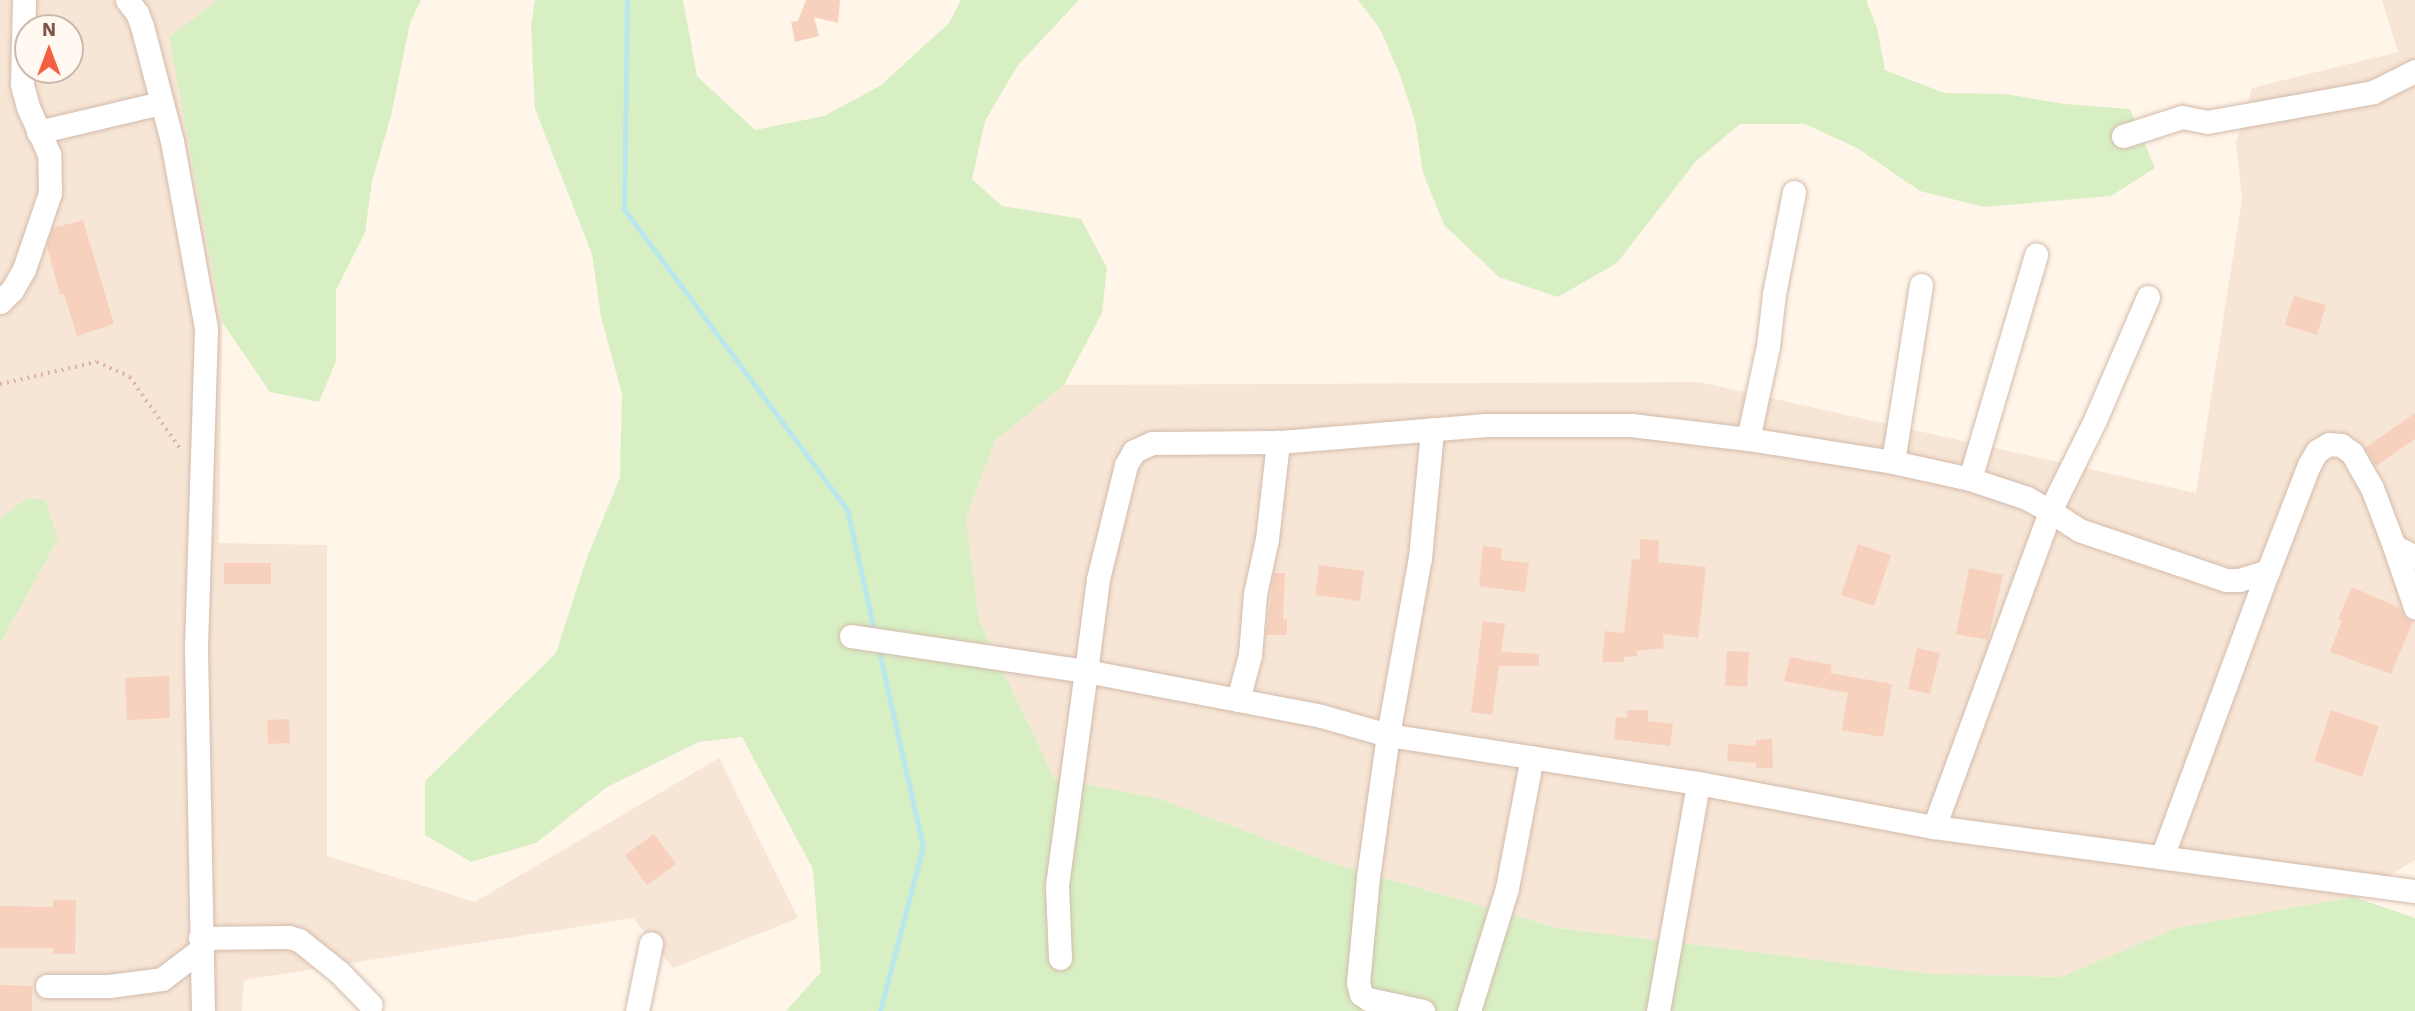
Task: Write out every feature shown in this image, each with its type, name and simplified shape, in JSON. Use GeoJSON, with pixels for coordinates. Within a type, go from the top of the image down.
{"type":"FeatureCollection","features":[{"type":"Feature","properties":{"kind":"street"},"geometry":{"type":"LineString","coordinates":[[0,302],[12,290],[24,269],[50,193],[49,154],[38,132],[22,84],[24,0]]}},
{"type":"Feature","properties":{"kind":"street"},"geometry":{"type":"LineString","coordinates":[[127,0],[140,19],[161,103],[204,305],[206,330],[196,648],[203,1011]]}},
{"type":"Feature","properties":{"kind":"street"},"geometry":{"type":"LineString","coordinates":[[2123,136],[2182,117],[2207,122],[2373,92],[2415,71]]}},
{"type":"Feature","properties":{"kind":"street"},"geometry":{"type":"LineString","coordinates":[[38,132],[161,103]]}},
{"type":"Feature","properties":{"kind":"street"},"geometry":{"type":"LineString","coordinates":[[1748,439],[1768,346],[1774,294],[1794,192]]}},
{"type":"Feature","properties":{"kind":"street"},"geometry":{"type":"LineString","coordinates":[[1970,479],[2036,255]]}},
{"type":"Feature","properties":{"kind":"street"},"geometry":{"type":"LineString","coordinates":[[1892,463],[1921,285]]}},
{"type":"Feature","properties":{"kind":"street"},"geometry":{"type":"LineString","coordinates":[[1934,827],[2050,511],[2095,420],[2148,298]]}},
{"type":"Feature","properties":{"kind":"street"},"geometry":{"type":"LineString","coordinates":[[1060,958],[1057,886],[1098,579],[1126,465],[1134,451],[1152,443],[1278,442],[1486,425],[1631,425],[1748,439],[1970,479],[2027,498],[2079,530],[2227,580],[2239,580],[2268,571]]}},
{"type":"Feature","properties":{"kind":"street"},"geometry":{"type":"LineString","coordinates":[[1423,1011],[1368,999],[1361,993],[1358,984],[1367,877],[1388,736],[1420,558],[1432,430]]}},
{"type":"Feature","properties":{"kind":"street"},"geometry":{"type":"LineString","coordinates":[[1238,700],[1250,655],[1255,594],[1267,539],[1278,442]]}},
{"type":"Feature","properties":{"kind":"street"},"geometry":{"type":"LineString","coordinates":[[2162,857],[2309,465],[2317,451],[2329,444],[2341,445],[2352,453],[2372,488],[2415,607]]}},
{"type":"Feature","properties":{"kind":"street"},"geometry":{"type":"LineString","coordinates":[[2394,546],[2415,557]]}},
{"type":"Feature","properties":{"kind":"street"},"geometry":{"type":"LineString","coordinates":[[851,636],[1086,671],[1321,716],[1388,736],[1698,783],[1934,827],[2415,891]]}},
{"type":"Feature","properties":{"kind":"street"},"geometry":{"type":"LineString","coordinates":[[1469,1011],[1507,888],[1532,757]]}},
{"type":"Feature","properties":{"kind":"street"},"geometry":{"type":"LineString","coordinates":[[1657,1011],[1698,783]]}},
{"type":"Feature","properties":{"kind":"street"},"geometry":{"type":"LineString","coordinates":[[47,986],[109,986],[162,979],[200,944],[289,937],[299,940],[338,971],[371,1005]]}},
{"type":"Feature","properties":{"kind":"street"},"geometry":{"type":"LineString","coordinates":[[636,1011],[650,943]]}},
{"type":"Feature","properties":{"kind":"path"},"geometry":{"type":"LineString","coordinates":[[0,384],[97,362],[130,377],[200,476]]}},
{"type":"Feature","properties":{"kind":"shaded area"},"geometry":{"type":"Polygon","coordinates":[[[0,0],[218,0],[169,37],[222,322],[219,543],[327,545],[327,856],[475,902],[719,758],[798,918],[673,968],[633,918],[244,980],[242,1011],[0,1011],[0,644],[58,539],[0,518],[0,0]]]}},
{"type":"Feature","properties":{"kind":"shaded area"},"geometry":{"type":"Polygon","coordinates":[[[2382,0],[2415,0],[2415,860],[2354,897],[2176,928],[2061,977],[1933,974],[1558,928],[1328,862],[1157,798],[1054,778],[979,620],[966,518],[995,441],[1064,385],[1699,382],[2196,493],[2242,199],[2236,143],[2252,88],[2398,52],[2382,0]]]}},
{"type":"Feature","properties":{"kind":"green space"},"geometry":{"type":"Polygon","coordinates":[[[218,0],[421,0],[410,23],[391,116],[372,181],[365,233],[336,290],[336,361],[319,402],[270,392],[222,322],[169,37],[218,0]]]}},
{"type":"Feature","properties":{"kind":"green space"},"geometry":{"type":"Polygon","coordinates":[[[535,0],[683,0],[697,76],[755,130],[824,116],[880,86],[949,23],[961,0],[1079,0],[1018,65],[985,121],[972,179],[1002,206],[1081,219],[1107,268],[1102,313],[1064,385],[995,441],[966,518],[979,620],[1054,778],[1157,798],[1328,862],[1558,928],[1933,974],[2061,977],[2176,928],[2354,897],[2415,918],[2415,1011],[786,1011],[821,972],[813,869],[742,737],[699,742],[607,787],[536,843],[471,862],[425,835],[425,781],[556,653],[586,560],[620,478],[622,394],[601,317],[592,254],[535,109],[531,26],[535,0]]]}},
{"type":"Feature","properties":{"kind":"green space"},"geometry":{"type":"Polygon","coordinates":[[[1358,0],[1866,0],[1877,28],[1885,70],[1944,93],[2005,94],[2065,104],[2130,109],[2155,168],[2111,196],[1984,207],[1920,191],[1857,148],[1805,124],[1740,124],[1696,161],[1617,263],[1558,297],[1499,277],[1444,225],[1423,173],[1415,121],[1400,75],[1380,29],[1358,0]]]}},
{"type":"Feature","properties":{"kind":"green space"},"geometry":{"type":"Polygon","coordinates":[[[28,498],[45,500],[58,539],[0,644],[0,518],[28,498]]]}},
{"type":"Feature","properties":{"kind":"building"},"geometry":{"type":"Polygon","coordinates":[[[806,0],[840,0],[838,23],[814,17],[819,36],[795,42],[791,22],[798,21],[806,0]]]}},
{"type":"Feature","properties":{"kind":"building"},"geometry":{"type":"Polygon","coordinates":[[[83,220],[114,324],[77,336],[64,294],[60,295],[47,246],[53,228],[83,220]]]}},
{"type":"Feature","properties":{"kind":"building"},"geometry":{"type":"Polygon","coordinates":[[[2294,296],[2326,305],[2317,335],[2285,325],[2294,296]]]}},
{"type":"Feature","properties":{"kind":"building"},"geometry":{"type":"Polygon","coordinates":[[[2415,413],[2415,439],[2376,466],[2365,448],[2415,413]]]}},
{"type":"Feature","properties":{"kind":"building"},"geometry":{"type":"Polygon","coordinates":[[[1640,539],[1659,540],[1658,562],[1706,567],[1698,638],[1663,634],[1664,648],[1637,651],[1637,656],[1624,657],[1624,662],[1602,662],[1605,631],[1624,633],[1632,559],[1640,560],[1640,539]]]}},
{"type":"Feature","properties":{"kind":"building"},"geometry":{"type":"Polygon","coordinates":[[[1858,544],[1891,555],[1874,606],[1841,595],[1858,544]]]}},
{"type":"Feature","properties":{"kind":"building"},"geometry":{"type":"Polygon","coordinates":[[[1483,546],[1502,548],[1501,560],[1529,563],[1525,592],[1479,586],[1483,546]]]}},
{"type":"Feature","properties":{"kind":"building"},"geometry":{"type":"Polygon","coordinates":[[[224,563],[271,563],[271,584],[224,584],[224,563]]]}},
{"type":"Feature","properties":{"kind":"building"},"geometry":{"type":"Polygon","coordinates":[[[1319,565],[1364,571],[1360,601],[1315,595],[1319,565]]]}},
{"type":"Feature","properties":{"kind":"building"},"geometry":{"type":"Polygon","coordinates":[[[1969,568],[2003,575],[1988,640],[1956,634],[1969,568]]]}},
{"type":"Feature","properties":{"kind":"building"},"geometry":{"type":"Polygon","coordinates":[[[1274,573],[1285,573],[1283,619],[1287,619],[1287,635],[1266,635],[1274,573]]]}},
{"type":"Feature","properties":{"kind":"building"},"geometry":{"type":"Polygon","coordinates":[[[2352,587],[2400,608],[2405,617],[2413,621],[2391,674],[2330,652],[2342,620],[2338,619],[2352,587]]]}},
{"type":"Feature","properties":{"kind":"building"},"geometry":{"type":"Polygon","coordinates":[[[1483,621],[1505,624],[1501,652],[1539,654],[1539,666],[1499,666],[1492,715],[1471,712],[1483,621]]]}},
{"type":"Feature","properties":{"kind":"building"},"geometry":{"type":"Polygon","coordinates":[[[1917,648],[1940,653],[1930,694],[1908,689],[1917,648]]]}},
{"type":"Feature","properties":{"kind":"building"},"geometry":{"type":"Polygon","coordinates":[[[1727,651],[1749,652],[1747,687],[1725,685],[1727,651]]]}},
{"type":"Feature","properties":{"kind":"building"},"geometry":{"type":"Polygon","coordinates":[[[1790,657],[1832,665],[1830,673],[1892,684],[1883,737],[1842,730],[1848,693],[1784,681],[1790,657]]]}},
{"type":"Feature","properties":{"kind":"building"},"geometry":{"type":"Polygon","coordinates":[[[169,676],[170,718],[127,720],[125,678],[169,676]]]}},
{"type":"Feature","properties":{"kind":"building"},"geometry":{"type":"Polygon","coordinates":[[[1627,710],[1648,710],[1648,721],[1673,724],[1670,746],[1614,739],[1616,717],[1627,718],[1627,710]]]}},
{"type":"Feature","properties":{"kind":"building"},"geometry":{"type":"Polygon","coordinates":[[[2331,710],[2379,726],[2362,777],[2314,761],[2331,710]]]}},
{"type":"Feature","properties":{"kind":"building"},"geometry":{"type":"Polygon","coordinates":[[[289,719],[290,743],[268,744],[267,720],[289,719]]]}},
{"type":"Feature","properties":{"kind":"building"},"geometry":{"type":"Polygon","coordinates":[[[1772,739],[1773,768],[1756,768],[1756,763],[1727,761],[1728,744],[1756,746],[1756,740],[1772,739]]]}},
{"type":"Feature","properties":{"kind":"building"},"geometry":{"type":"Polygon","coordinates":[[[654,834],[676,864],[647,885],[625,855],[654,834]]]}},
{"type":"Feature","properties":{"kind":"building"},"geometry":{"type":"Polygon","coordinates":[[[53,900],[76,900],[75,954],[53,954],[53,948],[0,948],[0,906],[53,907],[53,900]]]}},
{"type":"Feature","properties":{"kind":"building"},"geometry":{"type":"Polygon","coordinates":[[[0,985],[32,986],[32,1011],[0,1011],[0,985]]]}},
{"type":"Feature","properties":{"kind":"waterway"},"geometry":{"type":"LineString","coordinates":[[627,0],[624,209],[847,509],[875,634]]}},
{"type":"Feature","properties":{"kind":"waterway"},"geometry":{"type":"LineString","coordinates":[[878,647],[923,846],[880,1011]]}}]}
